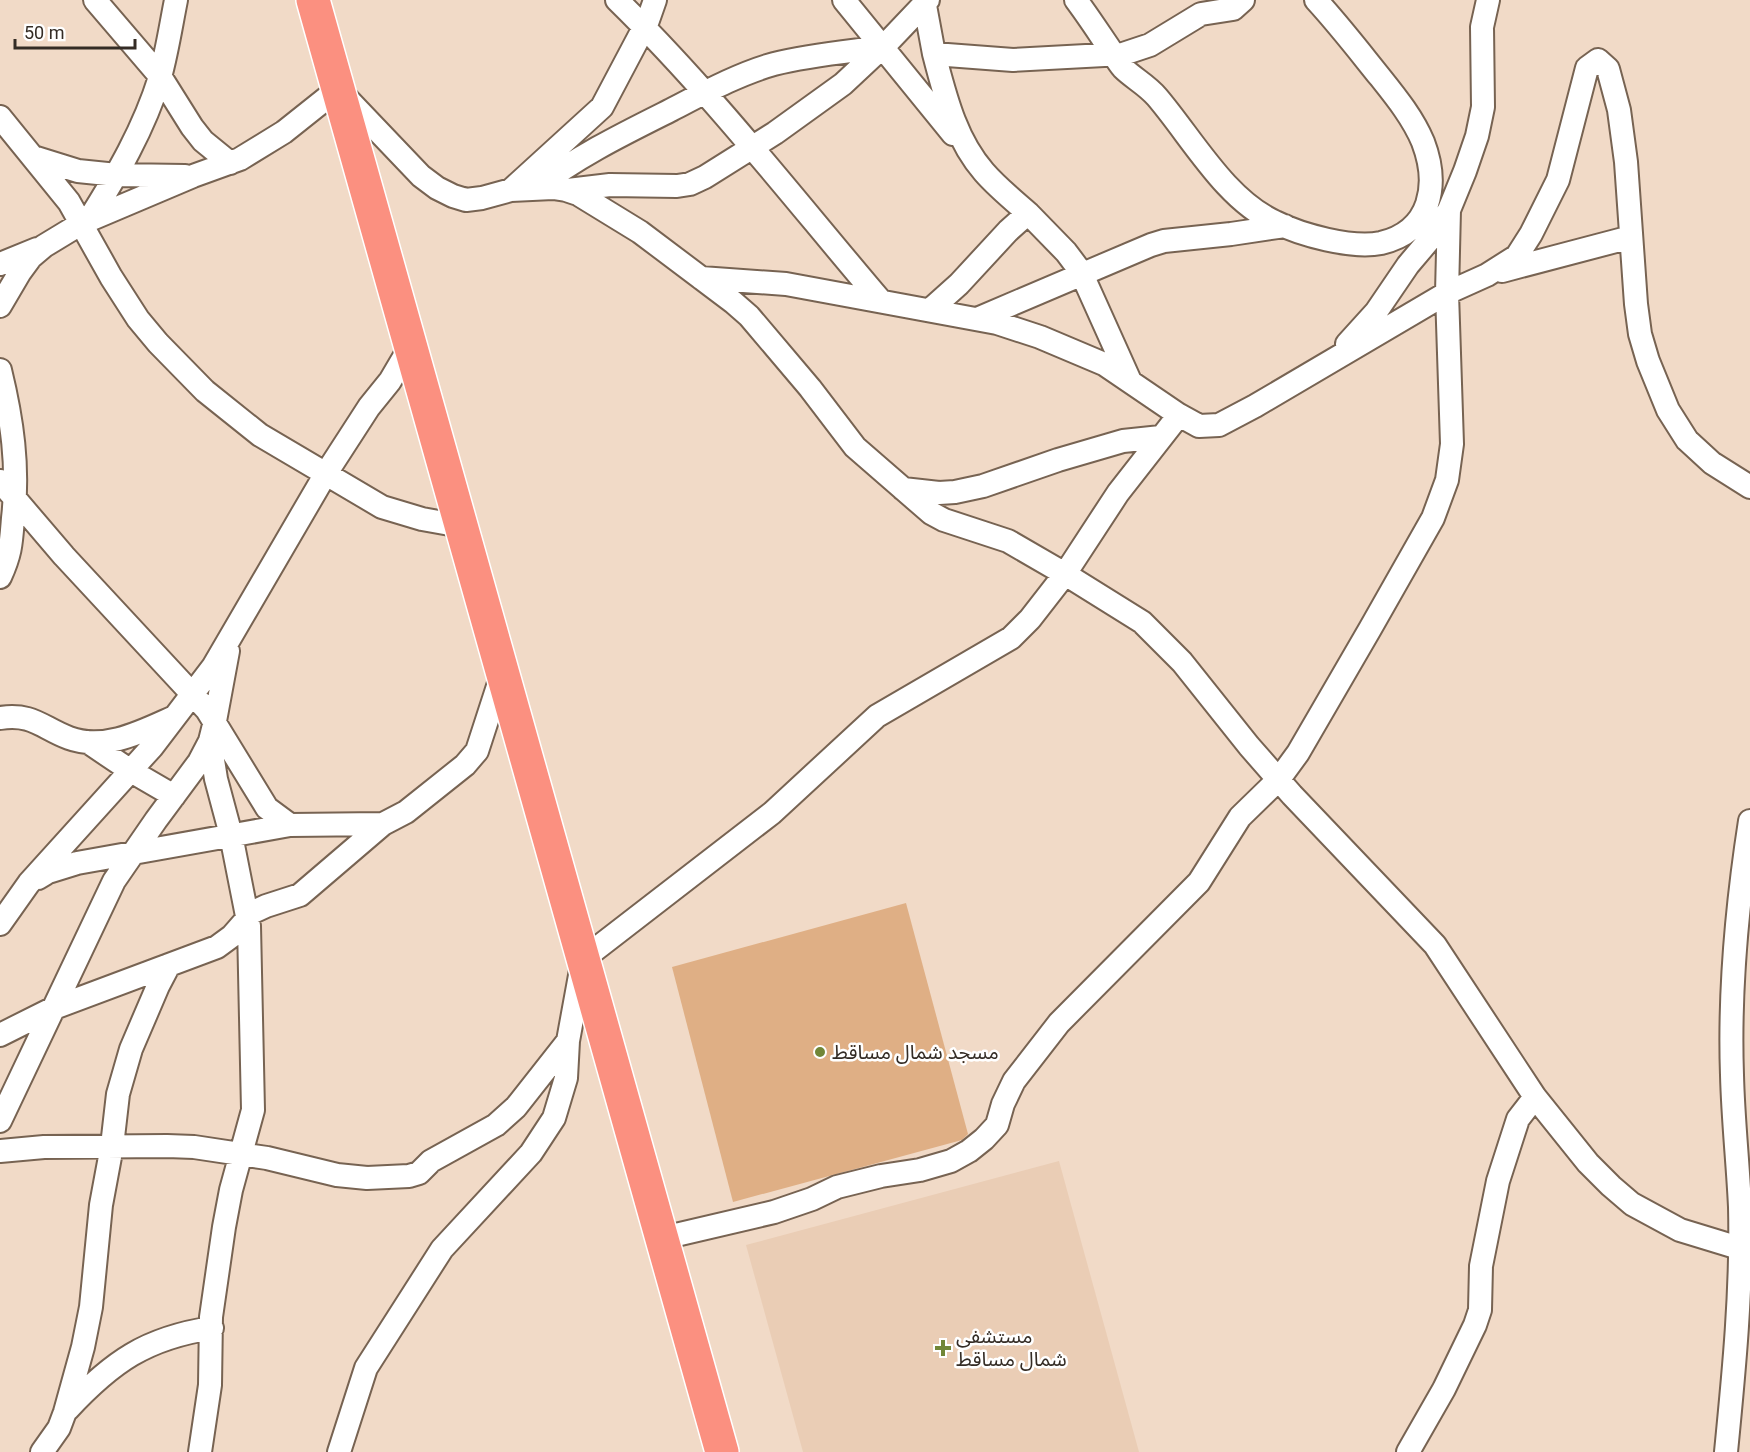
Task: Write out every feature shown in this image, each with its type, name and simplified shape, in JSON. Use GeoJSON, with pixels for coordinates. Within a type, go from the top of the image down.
{"type":"FeatureCollection","features":[{"type":"Feature","properties":{"kind":"highway"},"geometry":{"type":"LineString","coordinates":[[313,0],[723,1452]]}},
{"type":"Feature","properties":{"kind":"street"},"geometry":{"type":"LineString","coordinates":[[95,0],[160,76],[203,141],[230,163]]}},
{"type":"Feature","properties":{"kind":"street"},"geometry":{"type":"LineString","coordinates":[[85,222],[117,175],[142,125],[160,76],[176,0]]}},
{"type":"Feature","properties":{"kind":"street"},"geometry":{"type":"LineString","coordinates":[[617,0],[705,93],[880,300]]}},
{"type":"Feature","properties":{"kind":"street"},"geometry":{"type":"LineString","coordinates":[[511,190],[602,107],[645,27],[655,0]]}},
{"type":"Feature","properties":{"kind":"street"},"geometry":{"type":"LineString","coordinates":[[844,0],[984,172],[1066,252],[1083,275],[1131,382]]}},
{"type":"Feature","properties":{"kind":"street"},"geometry":{"type":"LineString","coordinates":[[1076,0],[1123,68],[1150,88],[1234,193],[1274,222],[1312,236],[1354,244],[1380,243],[1409,231],[1418,222],[1427,207],[1432,185],[1430,168],[1422,141],[1411,119],[1352,40],[1316,0]]}},
{"type":"Feature","properties":{"kind":"street"},"geometry":{"type":"LineString","coordinates":[[934,54],[1013,60],[1115,56],[1150,45],[1202,14],[1233,9],[1243,0]]}},
{"type":"Feature","properties":{"kind":"street"},"geometry":{"type":"LineString","coordinates":[[1332,361],[1376,312],[1410,258],[1430,239],[1449,210],[1477,136],[1483,108],[1482,27],[1488,0]]}},
{"type":"Feature","properties":{"kind":"street"},"geometry":{"type":"LineString","coordinates":[[0,264],[44,246],[85,222],[193,176],[230,163],[284,132],[338,89],[421,176],[437,188],[466,200],[511,190],[566,190],[610,185],[677,186],[690,183],[705,177],[775,133],[843,84],[883,47],[926,1]]}},
{"type":"Feature","properties":{"kind":"street"},"geometry":{"type":"LineString","coordinates":[[926,1],[934,54],[956,127],[973,157]]}},
{"type":"Feature","properties":{"kind":"street"},"geometry":{"type":"LineString","coordinates":[[535,189],[562,168],[705,93],[772,65],[883,47]]}},
{"type":"Feature","properties":{"kind":"street"},"geometry":{"type":"LineString","coordinates":[[701,278],[786,284],[997,323],[1040,336],[1104,364],[1199,426],[1218,425],[1255,406],[1447,293],[1487,275],[1517,256],[1532,234],[1558,180],[1587,68],[1598,60],[1608,69],[1619,110],[1626,162],[1640,334],[1668,410],[1687,440],[1712,463],[1750,487]]}},
{"type":"Feature","properties":{"kind":"street"},"geometry":{"type":"LineString","coordinates":[[0,117],[85,222],[101,260],[138,319],[205,391],[260,435],[325,475],[393,512],[461,526]]}},
{"type":"Feature","properties":{"kind":"street"},"geometry":{"type":"LineString","coordinates":[[33,157],[78,171],[117,175],[193,176]]}},
{"type":"Feature","properties":{"kind":"street"},"geometry":{"type":"LineString","coordinates":[[566,190],[578,194],[640,232],[734,302],[749,316],[810,388],[855,447],[931,513],[944,520],[1008,541],[1142,622],[1163,642],[1279,779],[1435,945],[1535,1097],[1588,1163],[1620,1195],[1680,1230],[1739,1248]]}},
{"type":"Feature","properties":{"kind":"street"},"geometry":{"type":"LineString","coordinates":[[663,1238],[774,1212],[812,1199],[837,1187],[881,1176],[920,1170],[951,1161],[969,1151],[997,1125],[1003,1104],[1014,1081],[1059,1023],[1199,882],[1240,817],[1279,779],[1298,753],[1433,518],[1448,480],[1452,444],[1447,293],[1449,210]]}},
{"type":"Feature","properties":{"kind":"street"},"geometry":{"type":"LineString","coordinates":[[930,310],[959,284],[1028,213]]}},
{"type":"Feature","properties":{"kind":"street"},"geometry":{"type":"LineString","coordinates":[[1410,258],[1418,222]]}},
{"type":"Feature","properties":{"kind":"street"},"geometry":{"type":"LineString","coordinates":[[977,319],[1164,241],[1285,226]]}},
{"type":"Feature","properties":{"kind":"street"},"geometry":{"type":"LineString","coordinates":[[1487,275],[1631,237]]}},
{"type":"Feature","properties":{"kind":"street"},"geometry":{"type":"LineString","coordinates":[[1380,243],[1410,258]]}},
{"type":"Feature","properties":{"kind":"street"},"geometry":{"type":"LineString","coordinates":[[0,306],[31,257],[44,246]]}},
{"type":"Feature","properties":{"kind":"street"},"geometry":{"type":"LineString","coordinates":[[0,924],[29,883],[131,771],[213,667],[325,475],[369,407],[390,381],[411,346]]}},
{"type":"Feature","properties":{"kind":"street"},"geometry":{"type":"LineString","coordinates":[[0,370],[5,422],[16,471],[11,548],[0,577]]}},
{"type":"Feature","properties":{"kind":"street"},"geometry":{"type":"LineString","coordinates":[[339,1452],[366,1368],[435,1258],[531,1153],[554,1118],[566,1078],[568,1041],[583,959],[772,813],[877,716],[1011,638],[1030,619],[1065,574],[1118,494],[1179,415]]}},
{"type":"Feature","properties":{"kind":"street"},"geometry":{"type":"LineString","coordinates":[[903,489],[939,493],[956,492],[983,486],[1123,441],[1161,437]]}},
{"type":"Feature","properties":{"kind":"street"},"geometry":{"type":"LineString","coordinates":[[0,481],[79,573],[192,693],[212,731],[267,808],[290,825]]}},
{"type":"Feature","properties":{"kind":"street"},"geometry":{"type":"LineString","coordinates":[[0,1121],[114,881],[200,762],[212,731],[230,641]]}},
{"type":"Feature","properties":{"kind":"street"},"geometry":{"type":"LineString","coordinates":[[0,1035],[54,1008],[217,946],[232,936],[253,912],[300,896],[384,824],[406,812],[465,765],[477,751],[502,674]]}},
{"type":"Feature","properties":{"kind":"street"},"geometry":{"type":"LineString","coordinates":[[88,742],[128,737],[174,717]]}},
{"type":"Feature","properties":{"kind":"street"},"geometry":{"type":"LineString","coordinates":[[0,718],[32,719],[64,736],[88,742],[174,796]]}},
{"type":"Feature","properties":{"kind":"street"},"geometry":{"type":"LineString","coordinates":[[200,1452],[210,1385],[211,1317],[224,1227],[231,1190],[253,1110],[250,954],[247,918],[231,835],[216,779],[212,731]]}},
{"type":"Feature","properties":{"kind":"street"},"geometry":{"type":"LineString","coordinates":[[1726,1452],[1737,1334],[1740,1208],[1732,1075],[1732,991],[1742,869],[1750,821]]}},
{"type":"Feature","properties":{"kind":"street"},"geometry":{"type":"LineString","coordinates":[[0,905],[48,872],[77,863],[290,825],[384,824]]}},
{"type":"Feature","properties":{"kind":"street"},"geometry":{"type":"LineString","coordinates":[[42,1452],[59,1428],[83,1347],[91,1307],[101,1205],[112,1146],[118,1094],[131,1049],[169,965]]}},
{"type":"Feature","properties":{"kind":"street"},"geometry":{"type":"LineString","coordinates":[[0,1151],[44,1147],[185,1147],[301,1165],[337,1175],[367,1178],[410,1176],[419,1173],[431,1161],[496,1125],[516,1107],[568,1041]]}},
{"type":"Feature","properties":{"kind":"street"},"geometry":{"type":"LineString","coordinates":[[1408,1452],[1444,1389],[1478,1317],[1481,1266],[1498,1181],[1518,1119],[1535,1097]]}},
{"type":"Feature","properties":{"kind":"street"},"geometry":{"type":"LineString","coordinates":[[65,1412],[85,1390],[126,1357],[175,1336],[212,1328]]}},
{"type":"Feature","properties":{"kind":"street"},"geometry":{"type":"LineString","coordinates":[[1421,1452],[1424,1424]]}},
{"type":"Feature","properties":{"kind":"shaded area","name":"مستشفى شمال مساقط"},"geometry":{"type":"Polygon","coordinates":[[[1059,1161],[1139,1452],[803,1452],[746,1245],[1059,1161]]]}},
{"type":"Feature","properties":{"kind":"building","name":"مسجد شمال مساقط"},"geometry":{"type":"Polygon","coordinates":[[[906,903],[968,1134],[962,1140],[733,1202],[672,967],[906,903]]]}},
{"type":"Feature","properties":{"kind":"place","name":"مسجد شمال مساقط"},"geometry":{"type":"Point","coordinates":[820,1052]}},
{"type":"Feature","properties":{"kind":"place","name":"مستشفى شمال مساقط"},"geometry":{"type":"Point","coordinates":[943,1348]}}]}
